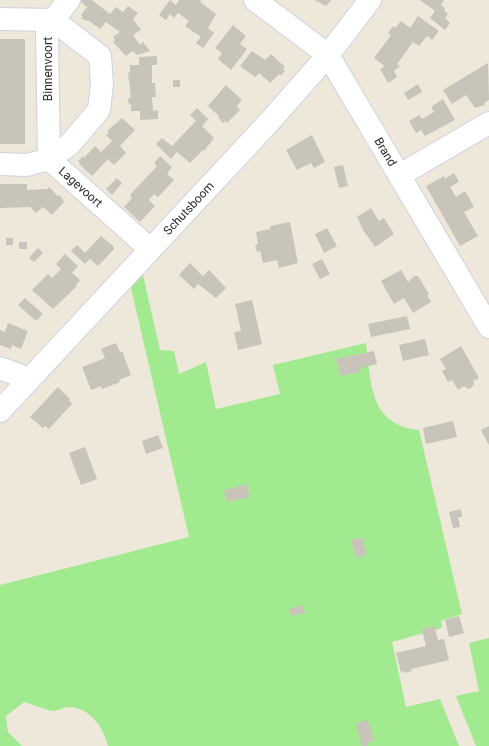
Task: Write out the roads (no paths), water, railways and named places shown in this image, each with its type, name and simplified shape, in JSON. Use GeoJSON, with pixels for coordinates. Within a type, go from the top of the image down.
{"type":"FeatureCollection","features":[{"type":"Feature","properties":{"kind":"street"},"geometry":{"type":"LineString","coordinates":[[0,19],[54,20],[69,0]]}},
{"type":"Feature","properties":{"kind":"street","name":"Brand"},"geometry":{"type":"LineString","coordinates":[[255,0],[328,54],[489,326]]}},
{"type":"Feature","properties":{"kind":"street","name":"Schutsboom"},"geometry":{"type":"LineString","coordinates":[[0,411],[271,120],[328,54],[370,0]]}},
{"type":"Feature","properties":{"kind":"street","name":"Binnenvoort"},"geometry":{"type":"LineString","coordinates":[[54,20],[100,56],[102,84],[99,110],[69,145],[49,159],[47,32],[54,20]]}},
{"type":"Feature","properties":{"kind":"street"},"geometry":{"type":"LineString","coordinates":[[400,175],[489,123]]}},
{"type":"Feature","properties":{"kind":"street","name":"Lagevoort"},"geometry":{"type":"LineString","coordinates":[[0,164],[28,165],[49,159],[150,249]]}},
{"type":"Feature","properties":{"kind":"street"},"geometry":{"type":"LineString","coordinates":[[0,368],[29,379]]}}]}
